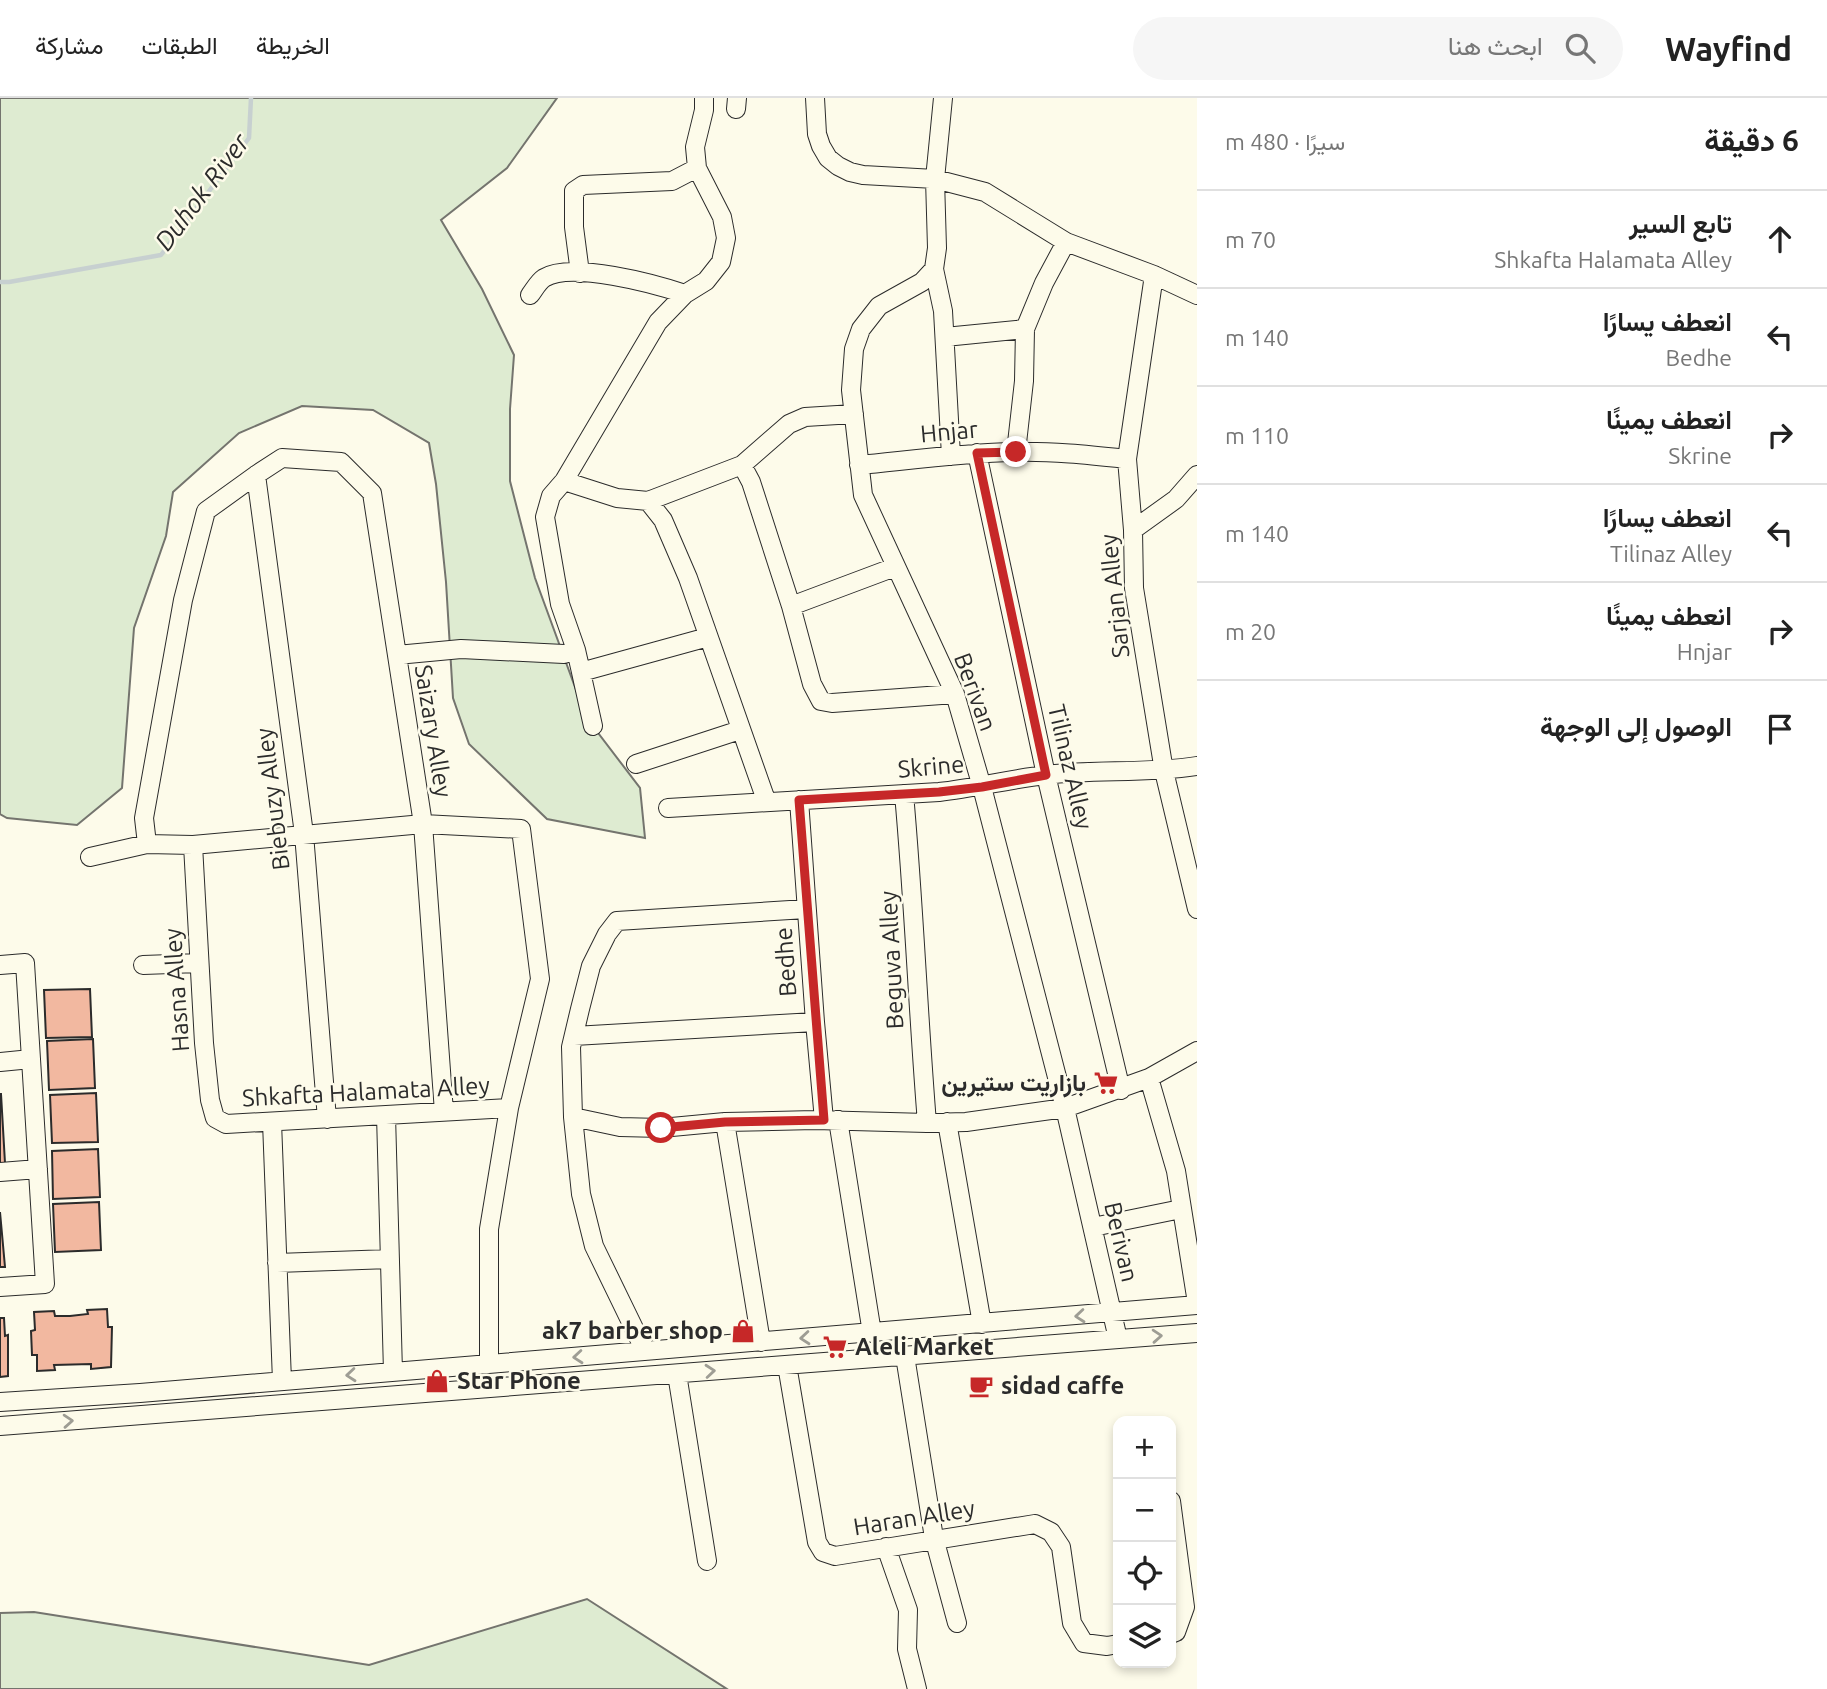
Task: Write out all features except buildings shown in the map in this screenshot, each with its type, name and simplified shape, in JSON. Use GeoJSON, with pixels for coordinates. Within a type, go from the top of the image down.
{"type":"FeatureCollection","features":[{"type":"Feature","properties":{"kind":"street"},"geometry":{"type":"LineString","coordinates":[[593,726],[576,650],[560,604],[545,517],[551,496],[564,481],[658,322],[685,294],[706,281],[721,262],[726,238],[722,217],[697,168],[695,146],[704,110],[704,98]]}},
{"type":"Feature","properties":{"kind":"street"},"geometry":{"type":"LineString","coordinates":[[815,98],[817,134],[821,146],[828,158],[838,166],[863,175],[935,179],[985,192],[1066,242],[1154,275],[1197,295]]}},
{"type":"Feature","properties":{"kind":"street"},"geometry":{"type":"LineString","coordinates":[[943,98],[935,179],[937,248],[934,269],[943,311],[951,456]]}},
{"type":"Feature","properties":{"kind":"street"},"geometry":{"type":"LineString","coordinates":[[580,273],[574,227],[574,191],[583,185],[672,181],[697,168]]}},
{"type":"Feature","properties":{"kind":"street"},"geometry":{"type":"LineString","coordinates":[[1016,452],[1024,381],[1025,329],[1044,283],[1066,242]]}},
{"type":"Feature","properties":{"kind":"street","name":"Berivan"},"geometry":{"type":"LineString","coordinates":[[934,269],[922,282],[879,306],[861,329],[854,349],[851,390],[863,495],[955,694],[982,787],[1065,1108],[1118,1339]]}},
{"type":"Feature","properties":{"kind":"street"},"geometry":{"type":"LineString","coordinates":[[530,295],[542,279],[561,272],[652,283],[685,294]]}},
{"type":"Feature","properties":{"kind":"street","name":"Sarjan Alley"},"geometry":{"type":"LineString","coordinates":[[1154,275],[1127,459],[1133,530],[1134,588],[1164,771],[1197,909]]}},
{"type":"Feature","properties":{"kind":"street"},"geometry":{"type":"LineString","coordinates":[[945,337],[1025,329]]}},
{"type":"Feature","properties":{"kind":"street"},"geometry":{"type":"LineString","coordinates":[[564,481],[617,498],[648,501],[742,464],[789,424],[805,418],[854,414]]}},
{"type":"Feature","properties":{"kind":"street","name":"Hnjar"},"geometry":{"type":"LineString","coordinates":[[859,465],[977,453],[1016,452],[1067,453],[1127,459]]}},
{"type":"Feature","properties":{"kind":"street","name":"Tilinaz Alley"},"geometry":{"type":"LineString","coordinates":[[977,453],[1046,775],[1121,1090]]}},
{"type":"Feature","properties":{"kind":"street","name":"Saizary Alley"},"geometry":{"type":"LineString","coordinates":[[147,844],[144,818],[183,600],[206,511],[282,458],[341,462],[372,493],[423,824],[444,1112]]}},
{"type":"Feature","properties":{"kind":"street"},"geometry":{"type":"LineString","coordinates":[[742,464],[751,482],[791,606],[812,684],[821,701],[832,703],[955,694]]}},
{"type":"Feature","properties":{"kind":"street","name":"Biebuzy Alley"},"geometry":{"type":"LineString","coordinates":[[256,475],[304,834],[327,1119]]}},
{"type":"Feature","properties":{"kind":"street"},"geometry":{"type":"LineString","coordinates":[[1133,530],[1176,499],[1197,475]]}},
{"type":"Feature","properties":{"kind":"street"},"geometry":{"type":"LineString","coordinates":[[648,501],[663,520],[688,578],[766,800]]}},
{"type":"Feature","properties":{"kind":"street"},"geometry":{"type":"LineString","coordinates":[[791,606],[895,567]]}},
{"type":"Feature","properties":{"kind":"street"},"geometry":{"type":"LineString","coordinates":[[581,672],[708,637]]}},
{"type":"Feature","properties":{"kind":"street"},"geometry":{"type":"LineString","coordinates":[[397,655],[461,649],[564,654],[576,650]]}},
{"type":"Feature","properties":{"kind":"street"},"geometry":{"type":"LineString","coordinates":[[636,764],[740,730]]}},
{"type":"Feature","properties":{"kind":"street","name":"Skrine"},"geometry":{"type":"LineString","coordinates":[[668,808],[766,800],[905,794],[982,787],[1046,775],[1164,771],[1197,766]]}},
{"type":"Feature","properties":{"kind":"street","name":"Beguva Alley"},"geometry":{"type":"LineString","coordinates":[[905,794],[915,906],[916,989],[927,1123]]}},
{"type":"Feature","properties":{"kind":"street","name":"Bedhe"},"geometry":{"type":"LineString","coordinates":[[799,800],[815,1022],[872,1333]]}},
{"type":"Feature","properties":{"kind":"street"},"geometry":{"type":"LineString","coordinates":[[90,857],[147,844],[193,845],[423,824],[521,829],[540,979],[509,1108],[489,1229],[489,1364]]}},
{"type":"Feature","properties":{"kind":"street","name":"Hasna Alley"},"geometry":{"type":"LineString","coordinates":[[193,845],[210,1100],[215,1118],[226,1124]]}},
{"type":"Feature","properties":{"kind":"street"},"geometry":{"type":"LineString","coordinates":[[645,1351],[594,1247],[581,1194],[573,1117],[571,1047],[591,966],[607,934],[617,921],[806,909]]}},
{"type":"Feature","properties":{"kind":"street"},"geometry":{"type":"LineString","coordinates":[[0,965],[25,963],[45,1284],[0,1287]]}},
{"type":"Feature","properties":{"kind":"street"},"geometry":{"type":"LineString","coordinates":[[143,965],[199,963]]}},
{"type":"Feature","properties":{"kind":"street"},"geometry":{"type":"LineString","coordinates":[[574,1035],[815,1022]]}},
{"type":"Feature","properties":{"kind":"street"},"geometry":{"type":"LineString","coordinates":[[573,1117],[620,1127],[647,1128],[725,1122],[831,1120],[966,1122],[1065,1108],[1149,1078],[1197,1051]]}},
{"type":"Feature","properties":{"kind":"street"},"geometry":{"type":"LineString","coordinates":[[0,1062],[31,1059]]}},
{"type":"Feature","properties":{"kind":"street"},"geometry":{"type":"LineString","coordinates":[[0,1402],[982,1324],[1197,1304],[1177,1171],[1149,1078]]}},
{"type":"Feature","properties":{"kind":"street","name":"Shkafta Halamata Alley"},"geometry":{"type":"LineString","coordinates":[[226,1124],[509,1108]]}},
{"type":"Feature","properties":{"kind":"street"},"geometry":{"type":"LineString","coordinates":[[386,1115],[393,1372]]}},
{"type":"Feature","properties":{"kind":"street"},"geometry":{"type":"LineString","coordinates":[[272,1122],[282,1381]]}},
{"type":"Feature","properties":{"kind":"street"},"geometry":{"type":"LineString","coordinates":[[725,1122],[761,1342]]}},
{"type":"Feature","properties":{"kind":"street"},"geometry":{"type":"LineString","coordinates":[[947,1122],[982,1324]]}},
{"type":"Feature","properties":{"kind":"street"},"geometry":{"type":"LineString","coordinates":[[0,1172],[38,1170]]}},
{"type":"Feature","properties":{"kind":"street"},"geometry":{"type":"LineString","coordinates":[[1093,1227],[1181,1209]]}},
{"type":"Feature","properties":{"kind":"street"},"geometry":{"type":"LineString","coordinates":[[277,1263],[390,1259]]}},
{"type":"Feature","properties":{"kind":"street"},"geometry":{"type":"LineString","coordinates":[[0,1426],[1197,1333]]}},
{"type":"Feature","properties":{"kind":"street"},"geometry":{"type":"LineString","coordinates":[[905,1356],[934,1538],[957,1623]]}},
{"type":"Feature","properties":{"kind":"street","name":"Haran Alley"},"geometry":{"type":"LineString","coordinates":[[787,1365],[817,1542],[823,1552],[835,1556],[934,1538],[1035,1524],[1051,1532],[1060,1547],[1072,1623],[1084,1643],[1113,1645]]}},
{"type":"Feature","properties":{"kind":"street"},"geometry":{"type":"LineString","coordinates":[[677,1374],[707,1561]]}},
{"type":"Feature","properties":{"kind":"street"},"geometry":{"type":"LineString","coordinates":[[1176,1539],[1185,1607],[1176,1632]]}},
{"type":"Feature","properties":{"kind":"street"},"geometry":{"type":"LineString","coordinates":[[886,1547],[908,1611],[907,1649],[917,1689]]}},
{"type":"Feature","properties":{"kind":"green space"},"geometry":{"type":"Polygon","coordinates":[[[0,98],[557,98],[507,168],[441,220],[482,289],[514,355],[510,409],[510,481],[535,578],[586,717],[640,788],[645,838],[547,819],[469,744],[453,698],[446,582],[429,443],[373,410],[302,406],[239,433],[173,492],[166,536],[134,628],[122,788],[77,825],[7,818],[0,814],[0,98]]]}},
{"type":"Feature","properties":{"kind":"green space"},"geometry":{"type":"Polygon","coordinates":[[[587,1599],[727,1689],[0,1689],[0,1613],[34,1612],[369,1665],[587,1599]]]}},
{"type":"Feature","properties":{"kind":"waterway","name":"Duhok River"},"geometry":{"type":"LineString","coordinates":[[0,282],[161,255],[249,138],[251,98]]}},
{"type":"Feature","properties":{"kind":"place","name":"بازاريت ستيرين"},"geometry":{"type":"Point","coordinates":[1106,1083]}},
{"type":"Feature","properties":{"kind":"place","name":"ak7 barber shop"},"geometry":{"type":"Point","coordinates":[743,1331]}},
{"type":"Feature","properties":{"kind":"place","name":"Aleli Market"},"geometry":{"type":"Point","coordinates":[835,1347]}},
{"type":"Feature","properties":{"kind":"place","name":"Star Phone"},"geometry":{"type":"Point","coordinates":[437,1381]}},
{"type":"Feature","properties":{"kind":"place","name":"sidad caffe"},"geometry":{"type":"Point","coordinates":[981,1386]}},
{"type":"Feature","properties":{"kind":"route"},"geometry":{"type":"LineString","coordinates":[[661,1128],[725,1122],[824,1120],[799,800],[939,792],[1046,775],[977,453],[1016,452]]}}]}
